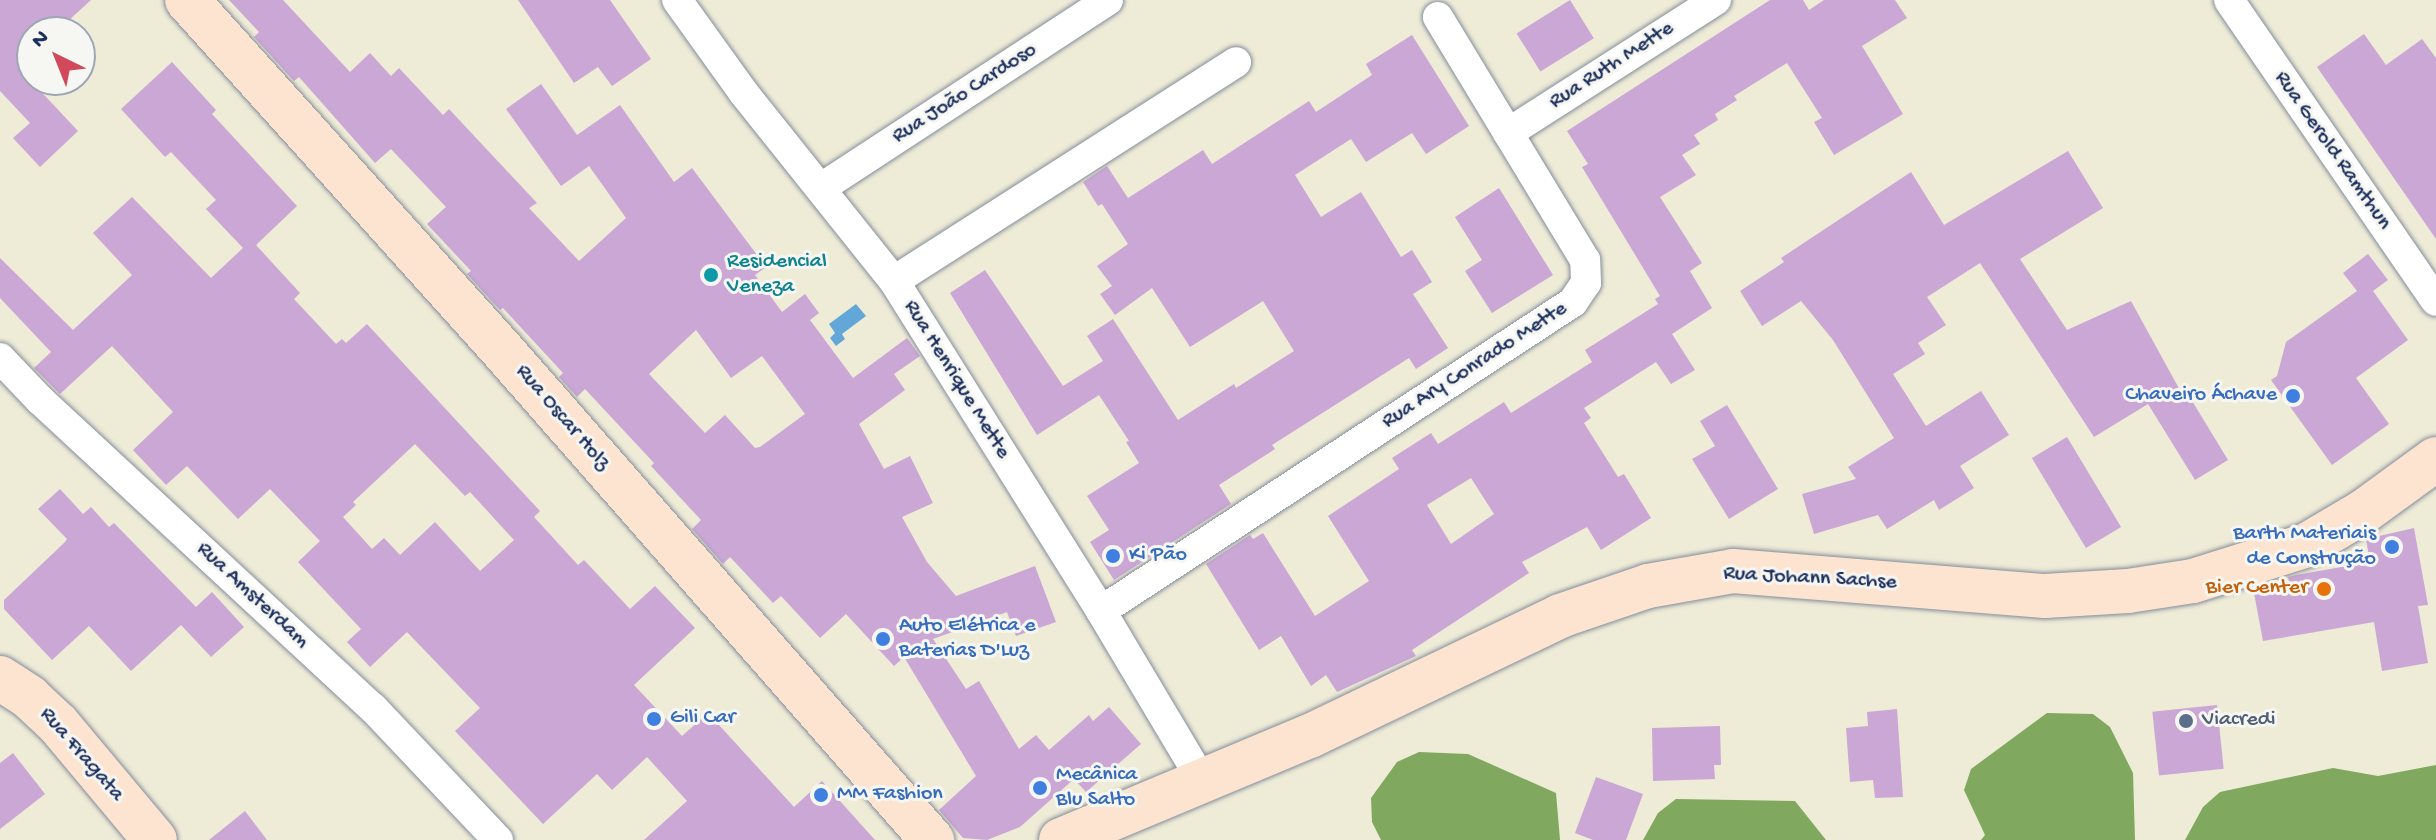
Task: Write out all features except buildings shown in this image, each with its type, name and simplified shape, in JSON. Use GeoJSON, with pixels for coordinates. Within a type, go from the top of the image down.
{"type":"FeatureCollection","features":[{"type":"Feature","properties":{"kind":"street","name":"Rua Oscar Holz"},"geometry":{"type":"LineString","coordinates":[[187,0],[503,351],[932,840]]}},
{"type":"Feature","properties":{"kind":"street","name":"Rua Henrique Mette"},"geometry":{"type":"LineString","coordinates":[[677,0],[743,92],[894,281],[1101,611],[1203,782]]}},
{"type":"Feature","properties":{"kind":"street","name":"Rua João Cardoso"},"geometry":{"type":"LineString","coordinates":[[821,188],[1108,0]]}},
{"type":"Feature","properties":{"kind":"street","name":"Rua Ruth Mette"},"geometry":{"type":"LineString","coordinates":[[1508,133],[1716,0]]}},
{"type":"Feature","properties":{"kind":"street","name":"Rua Gerold Ramthun"},"geometry":{"type":"LineString","coordinates":[[2229,0],[2436,301]]}},
{"type":"Feature","properties":{"kind":"street","name":"Rua Ary Conrado Mette"},"geometry":{"type":"LineString","coordinates":[[1101,611],[1573,302],[1586,283],[1585,260],[1438,17]]}},
{"type":"Feature","properties":{"kind":"street"},"geometry":{"type":"LineString","coordinates":[[894,281],[1236,62]]}},
{"type":"Feature","properties":{"kind":"street","name":"Rua Amsterdam"},"geometry":{"type":"LineString","coordinates":[[0,358],[40,400],[373,708],[498,840]]}},
{"type":"Feature","properties":{"kind":"street","name":"Rua Johann Sachse"},"geometry":{"type":"LineString","coordinates":[[1061,840],[1310,736],[1560,616],[1648,586],[1733,571],[2045,596],[2128,591],[2193,581],[2307,545],[2363,512],[2436,459]]}},
{"type":"Feature","properties":{"kind":"street","name":"Rua Fragata"},"geometry":{"type":"LineString","coordinates":[[0,678],[29,697],[58,724],[155,840]]}},
{"type":"Feature","properties":{"kind":"green space"},"geometry":{"type":"Polygon","coordinates":[[[2047,713],[2093,714],[2110,727],[2133,773],[2135,840],[1981,840],[1985,835],[1964,790],[1971,769],[2047,713]]]}},
{"type":"Feature","properties":{"kind":"green space"},"geometry":{"type":"Polygon","coordinates":[[[1419,752],[1468,754],[1556,793],[1560,840],[1381,840],[1372,822],[1371,798],[1397,762],[1419,752]]]}},
{"type":"Feature","properties":{"kind":"green space"},"geometry":{"type":"Polygon","coordinates":[[[2436,765],[2436,840],[2185,840],[2203,807],[2220,792],[2333,768],[2378,776],[2436,765]]]}},
{"type":"Feature","properties":{"kind":"green space"},"geometry":{"type":"Polygon","coordinates":[[[1676,799],[1795,801],[1826,840],[1643,840],[1658,813],[1676,799]]]}},
{"type":"Feature","properties":{"kind":"water"},"geometry":{"type":"Polygon","coordinates":[[[856,304],[866,316],[842,334],[845,339],[836,346],[830,338],[835,333],[829,324],[856,304]]]}},
{"type":"Feature","properties":{"kind":"place","name":"Residencial Veneza"},"geometry":{"type":"Point","coordinates":[711,275]}},
{"type":"Feature","properties":{"kind":"place","name":"Chaveiro Áchave"},"geometry":{"type":"Point","coordinates":[2293,396]}},
{"type":"Feature","properties":{"kind":"place","name":"Barth Materiais de Construção"},"geometry":{"type":"Point","coordinates":[2392,547]}},
{"type":"Feature","properties":{"kind":"place","name":"Ki Pão"},"geometry":{"type":"Point","coordinates":[1113,556]}},
{"type":"Feature","properties":{"kind":"place","name":"Bier Center"},"geometry":{"type":"Point","coordinates":[2324,589]}},
{"type":"Feature","properties":{"kind":"place","name":"Auto Elétrica e Baterias D'Luz"},"geometry":{"type":"Point","coordinates":[883,639]}},
{"type":"Feature","properties":{"kind":"place","name":"Gili Car"},"geometry":{"type":"Point","coordinates":[654,719]}},
{"type":"Feature","properties":{"kind":"place","name":"Viacredi"},"geometry":{"type":"Point","coordinates":[2186,721]}},
{"type":"Feature","properties":{"kind":"place","name":"Mecânica Blu Salto"},"geometry":{"type":"Point","coordinates":[1040,788]}},
{"type":"Feature","properties":{"kind":"place","name":"MM Fashion"},"geometry":{"type":"Point","coordinates":[821,795]}}]}
